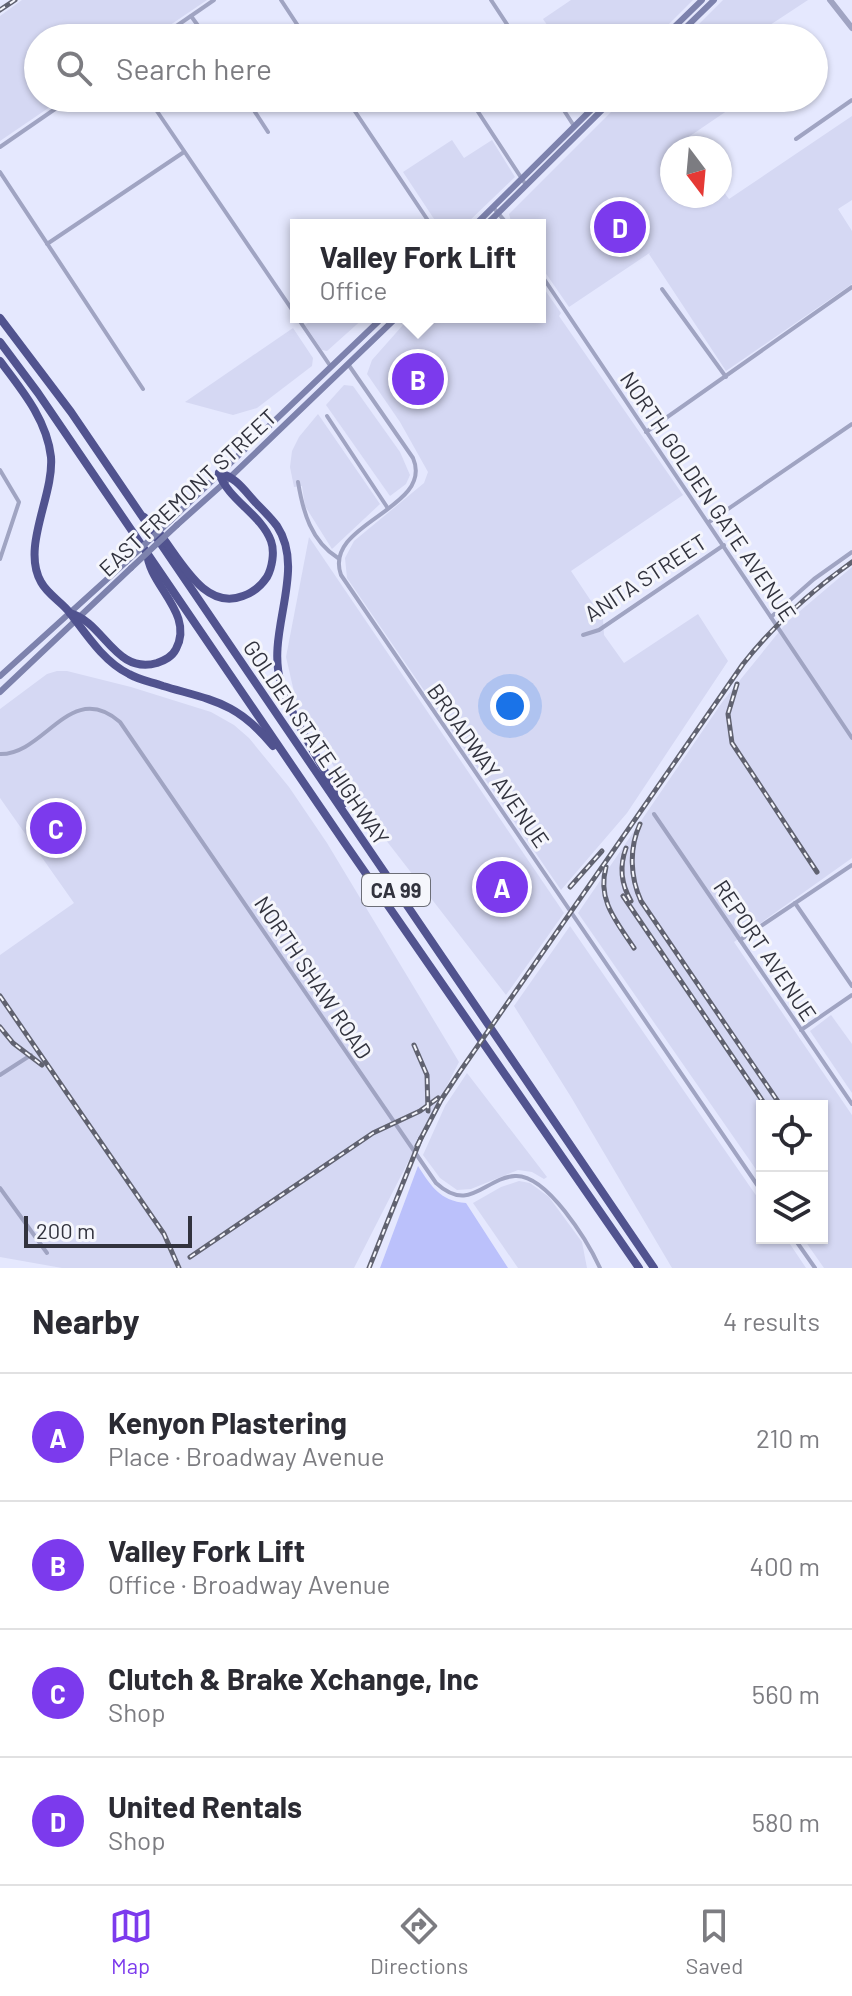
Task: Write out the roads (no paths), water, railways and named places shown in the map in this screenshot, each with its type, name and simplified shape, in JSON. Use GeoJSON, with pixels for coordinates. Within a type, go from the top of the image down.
{"type":"FeatureCollection","features":[{"type":"Feature","properties":{"kind":"highway","name":"GOLDEN STATE HIGHWAY"},"geometry":{"type":"LineString","coordinates":[[0,318],[71,412],[654,1268]]}},
{"type":"Feature","properties":{"kind":"highway","name":"GOLDEN STATE HIGHWAY"},"geometry":{"type":"LineString","coordinates":[[0,342],[639,1268]]}},
{"type":"Feature","properties":{"kind":"highway"},"geometry":{"type":"LineString","coordinates":[[0,361],[40,418],[51,458],[34,565],[42,583],[70,613],[111,648],[132,663],[152,664],[172,655],[178,647],[182,628],[176,611],[147,562],[147,551]]}},
{"type":"Feature","properties":{"kind":"highway"},"geometry":{"type":"LineString","coordinates":[[137,512],[152,523],[184,567],[207,592],[226,599],[239,598],[254,591],[266,579],[272,564],[272,547],[265,532],[223,484],[219,473]]}},
{"type":"Feature","properties":{"kind":"highway"},"geometry":{"type":"LineString","coordinates":[[219,473],[231,476],[277,526],[284,541],[288,573],[278,644],[281,683],[360,837]]}},
{"type":"Feature","properties":{"kind":"highway"},"geometry":{"type":"LineString","coordinates":[[79,619],[125,673],[220,702],[246,717],[315,798]]}},
{"type":"Feature","properties":{"kind":"main road"},"geometry":{"type":"LineString","coordinates":[[677,24],[702,0]]}},
{"type":"Feature","properties":{"kind":"main road"},"geometry":{"type":"LineString","coordinates":[[689,24],[714,0]]}},
{"type":"Feature","properties":{"kind":"main road"},"geometry":{"type":"LineString","coordinates":[[483,219],[524,182],[591,112]]}},
{"type":"Feature","properties":{"kind":"main road"},"geometry":{"type":"LineString","coordinates":[[576,130],[597,112]]}},
{"type":"Feature","properties":{"kind":"main road"},"geometry":{"type":"LineString","coordinates":[[490,219],[495,210]]}},
{"type":"Feature","properties":{"kind":"main road","name":"EAST FREMONT STREET"},"geometry":{"type":"LineString","coordinates":[[174,523],[219,473],[377,323]]}},
{"type":"Feature","properties":{"kind":"main road","name":"EAST FREMONT STREET"},"geometry":{"type":"LineString","coordinates":[[0,676],[174,523],[223,484],[391,323]]}},
{"type":"Feature","properties":{"kind":"main road"},"geometry":{"type":"LineString","coordinates":[[331,367],[338,375]]}},
{"type":"Feature","properties":{"kind":"main road","name":"EAST FREMONT STREET"},"geometry":{"type":"LineString","coordinates":[[0,692],[79,619],[128,565]]}},
{"type":"Feature","properties":{"kind":"street"},"geometry":{"type":"LineString","coordinates":[[179,24],[214,0]]}},
{"type":"Feature","properties":{"kind":"street"},"geometry":{"type":"LineString","coordinates":[[281,0],[297,24]]}},
{"type":"Feature","properties":{"kind":"street"},"geometry":{"type":"LineString","coordinates":[[491,0],[507,24]]}},
{"type":"Feature","properties":{"kind":"street"},"geometry":{"type":"LineString","coordinates":[[830,0],[852,28]]}},
{"type":"Feature","properties":{"kind":"street"},"geometry":{"type":"LineString","coordinates":[[191,16],[197,24]]}},
{"type":"Feature","properties":{"kind":"street"},"geometry":{"type":"LineString","coordinates":[[796,139],[852,100]]}},
{"type":"Feature","properties":{"kind":"street"},"geometry":{"type":"LineString","coordinates":[[0,147],[51,112]]}},
{"type":"Feature","properties":{"kind":"street"},"geometry":{"type":"LineString","coordinates":[[157,112],[290,307]]}},
{"type":"Feature","properties":{"kind":"street"},"geometry":{"type":"LineString","coordinates":[[255,112],[268,132]]}},
{"type":"Feature","properties":{"kind":"street"},"geometry":{"type":"LineString","coordinates":[[355,112],[427,219]]}},
{"type":"Feature","properties":{"kind":"street"},"geometry":{"type":"LineString","coordinates":[[478,112],[524,182]]}},
{"type":"Feature","properties":{"kind":"street"},"geometry":{"type":"LineString","coordinates":[[565,112],[576,130]]}},
{"type":"Feature","properties":{"kind":"street"},"geometry":{"type":"LineString","coordinates":[[47,244],[184,152]]}},
{"type":"Feature","properties":{"kind":"street"},"geometry":{"type":"LineString","coordinates":[[0,172],[143,389]]}},
{"type":"Feature","properties":{"kind":"street"},"geometry":{"type":"LineString","coordinates":[[495,210],[503,219]]}},
{"type":"Feature","properties":{"kind":"street","name":"NORTH GOLDEN GATE AVENUE"},"geometry":{"type":"LineString","coordinates":[[546,282],[852,738]]}},
{"type":"Feature","properties":{"kind":"street"},"geometry":{"type":"LineString","coordinates":[[646,432],[852,287]]}},
{"type":"Feature","properties":{"kind":"street"},"geometry":{"type":"LineString","coordinates":[[662,289],[726,377]]}},
{"type":"Feature","properties":{"kind":"street"},"geometry":{"type":"LineString","coordinates":[[301,323],[331,367]]}},
{"type":"Feature","properties":{"kind":"street"},"geometry":{"type":"LineString","coordinates":[[298,482],[305,519],[326,551],[338,558],[350,539],[388,508],[416,479],[416,466],[348,364]]}},
{"type":"Feature","properties":{"kind":"street"},"geometry":{"type":"LineString","coordinates":[[327,416],[388,508]]}},
{"type":"Feature","properties":{"kind":"street","name":"ANITA STREET"},"geometry":{"type":"LineString","coordinates":[[708,522],[852,424]]}},
{"type":"Feature","properties":{"kind":"street"},"geometry":{"type":"LineString","coordinates":[[0,470],[19,502],[0,559]]}},
{"type":"Feature","properties":{"kind":"street","name":"ANITA STREET"},"geometry":{"type":"LineString","coordinates":[[583,635],[603,628],[724,545]]}},
{"type":"Feature","properties":{"kind":"street"},"geometry":{"type":"LineString","coordinates":[[771,617],[814,579],[852,552]]}},
{"type":"Feature","properties":{"kind":"street","name":"BROADWAY AVENUE"},"geometry":{"type":"LineString","coordinates":[[338,558],[338,569],[345,583],[756,1183]]}},
{"type":"Feature","properties":{"kind":"street","name":"NORTH SHAW ROAD"},"geometry":{"type":"LineString","coordinates":[[0,754],[17,751],[80,710],[103,711],[120,722],[436,1183],[450,1193],[465,1196],[511,1177],[532,1179],[548,1192],[581,1234],[600,1268]]}},
{"type":"Feature","properties":{"kind":"street","name":"REPORT AVENUE"},"geometry":{"type":"LineString","coordinates":[[654,814],[852,1104]]}},
{"type":"Feature","properties":{"kind":"street"},"geometry":{"type":"LineString","coordinates":[[740,940],[852,865]]}},
{"type":"Feature","properties":{"kind":"street"},"geometry":{"type":"LineString","coordinates":[[795,903],[852,986]]}},
{"type":"Feature","properties":{"kind":"street"},"geometry":{"type":"LineString","coordinates":[[801,1030],[852,995]]}},
{"type":"Feature","properties":{"kind":"street"},"geometry":{"type":"LineString","coordinates":[[0,1075],[31,1055]]}},
{"type":"Feature","properties":{"kind":"street"},"geometry":{"type":"LineString","coordinates":[[0,1188],[47,1253]]}},
{"type":"Feature","properties":{"kind":"street"},"geometry":{"type":"LineString","coordinates":[[798,1244],[815,1268]]}},
{"type":"Feature","properties":{"kind":"railway"},"geometry":{"type":"LineString","coordinates":[[0,10],[15,0]]}},
{"type":"Feature","properties":{"kind":"railway"},"geometry":{"type":"LineString","coordinates":[[417,1146],[461,1070],[743,664],[794,609],[852,562]]}},
{"type":"Feature","properties":{"kind":"railway"},"geometry":{"type":"LineString","coordinates":[[737,684],[728,714],[732,743],[817,872]]}},
{"type":"Feature","properties":{"kind":"railway"},"geometry":{"type":"LineString","coordinates":[[640,824],[632,862],[641,901],[777,1100]]}},
{"type":"Feature","properties":{"kind":"railway"},"geometry":{"type":"LineString","coordinates":[[626,848],[622,875],[631,901]]}},
{"type":"Feature","properties":{"kind":"railway"},"geometry":{"type":"LineString","coordinates":[[570,887],[602,851]]}},
{"type":"Feature","properties":{"kind":"railway"},"geometry":{"type":"LineString","coordinates":[[606,867],[606,900],[634,948]]}},
{"type":"Feature","properties":{"kind":"railway"},"geometry":{"type":"LineString","coordinates":[[623,896],[762,1100]]}},
{"type":"Feature","properties":{"kind":"railway"},"geometry":{"type":"LineString","coordinates":[[0,996],[164,1234],[179,1268]]}},
{"type":"Feature","properties":{"kind":"railway"},"geometry":{"type":"LineString","coordinates":[[0,1027],[13,1043],[42,1065]]}},
{"type":"Feature","properties":{"kind":"railway"},"geometry":{"type":"LineString","coordinates":[[414,1045],[427,1075],[428,1111]]}},
{"type":"Feature","properties":{"kind":"railway"},"geometry":{"type":"LineString","coordinates":[[190,1257],[373,1133],[420,1111],[438,1098]]}},
{"type":"Feature","properties":{"kind":"railway"},"geometry":{"type":"LineString","coordinates":[[369,1268],[421,1138]]}},
{"type":"Feature","properties":{"kind":"place","name":"United Rentals"},"geometry":{"type":"Point","coordinates":[620,227]}},
{"type":"Feature","properties":{"kind":"place","name":"Valley Fork Lift"},"geometry":{"type":"Point","coordinates":[418,379]}},
{"type":"Feature","properties":{"kind":"place","name":"Clutch & Brake Xchange, Inc"},"geometry":{"type":"Point","coordinates":[56,828]}},
{"type":"Feature","properties":{"kind":"place","name":"Kenyon Plastering"},"geometry":{"type":"Point","coordinates":[502,887]}}]}
